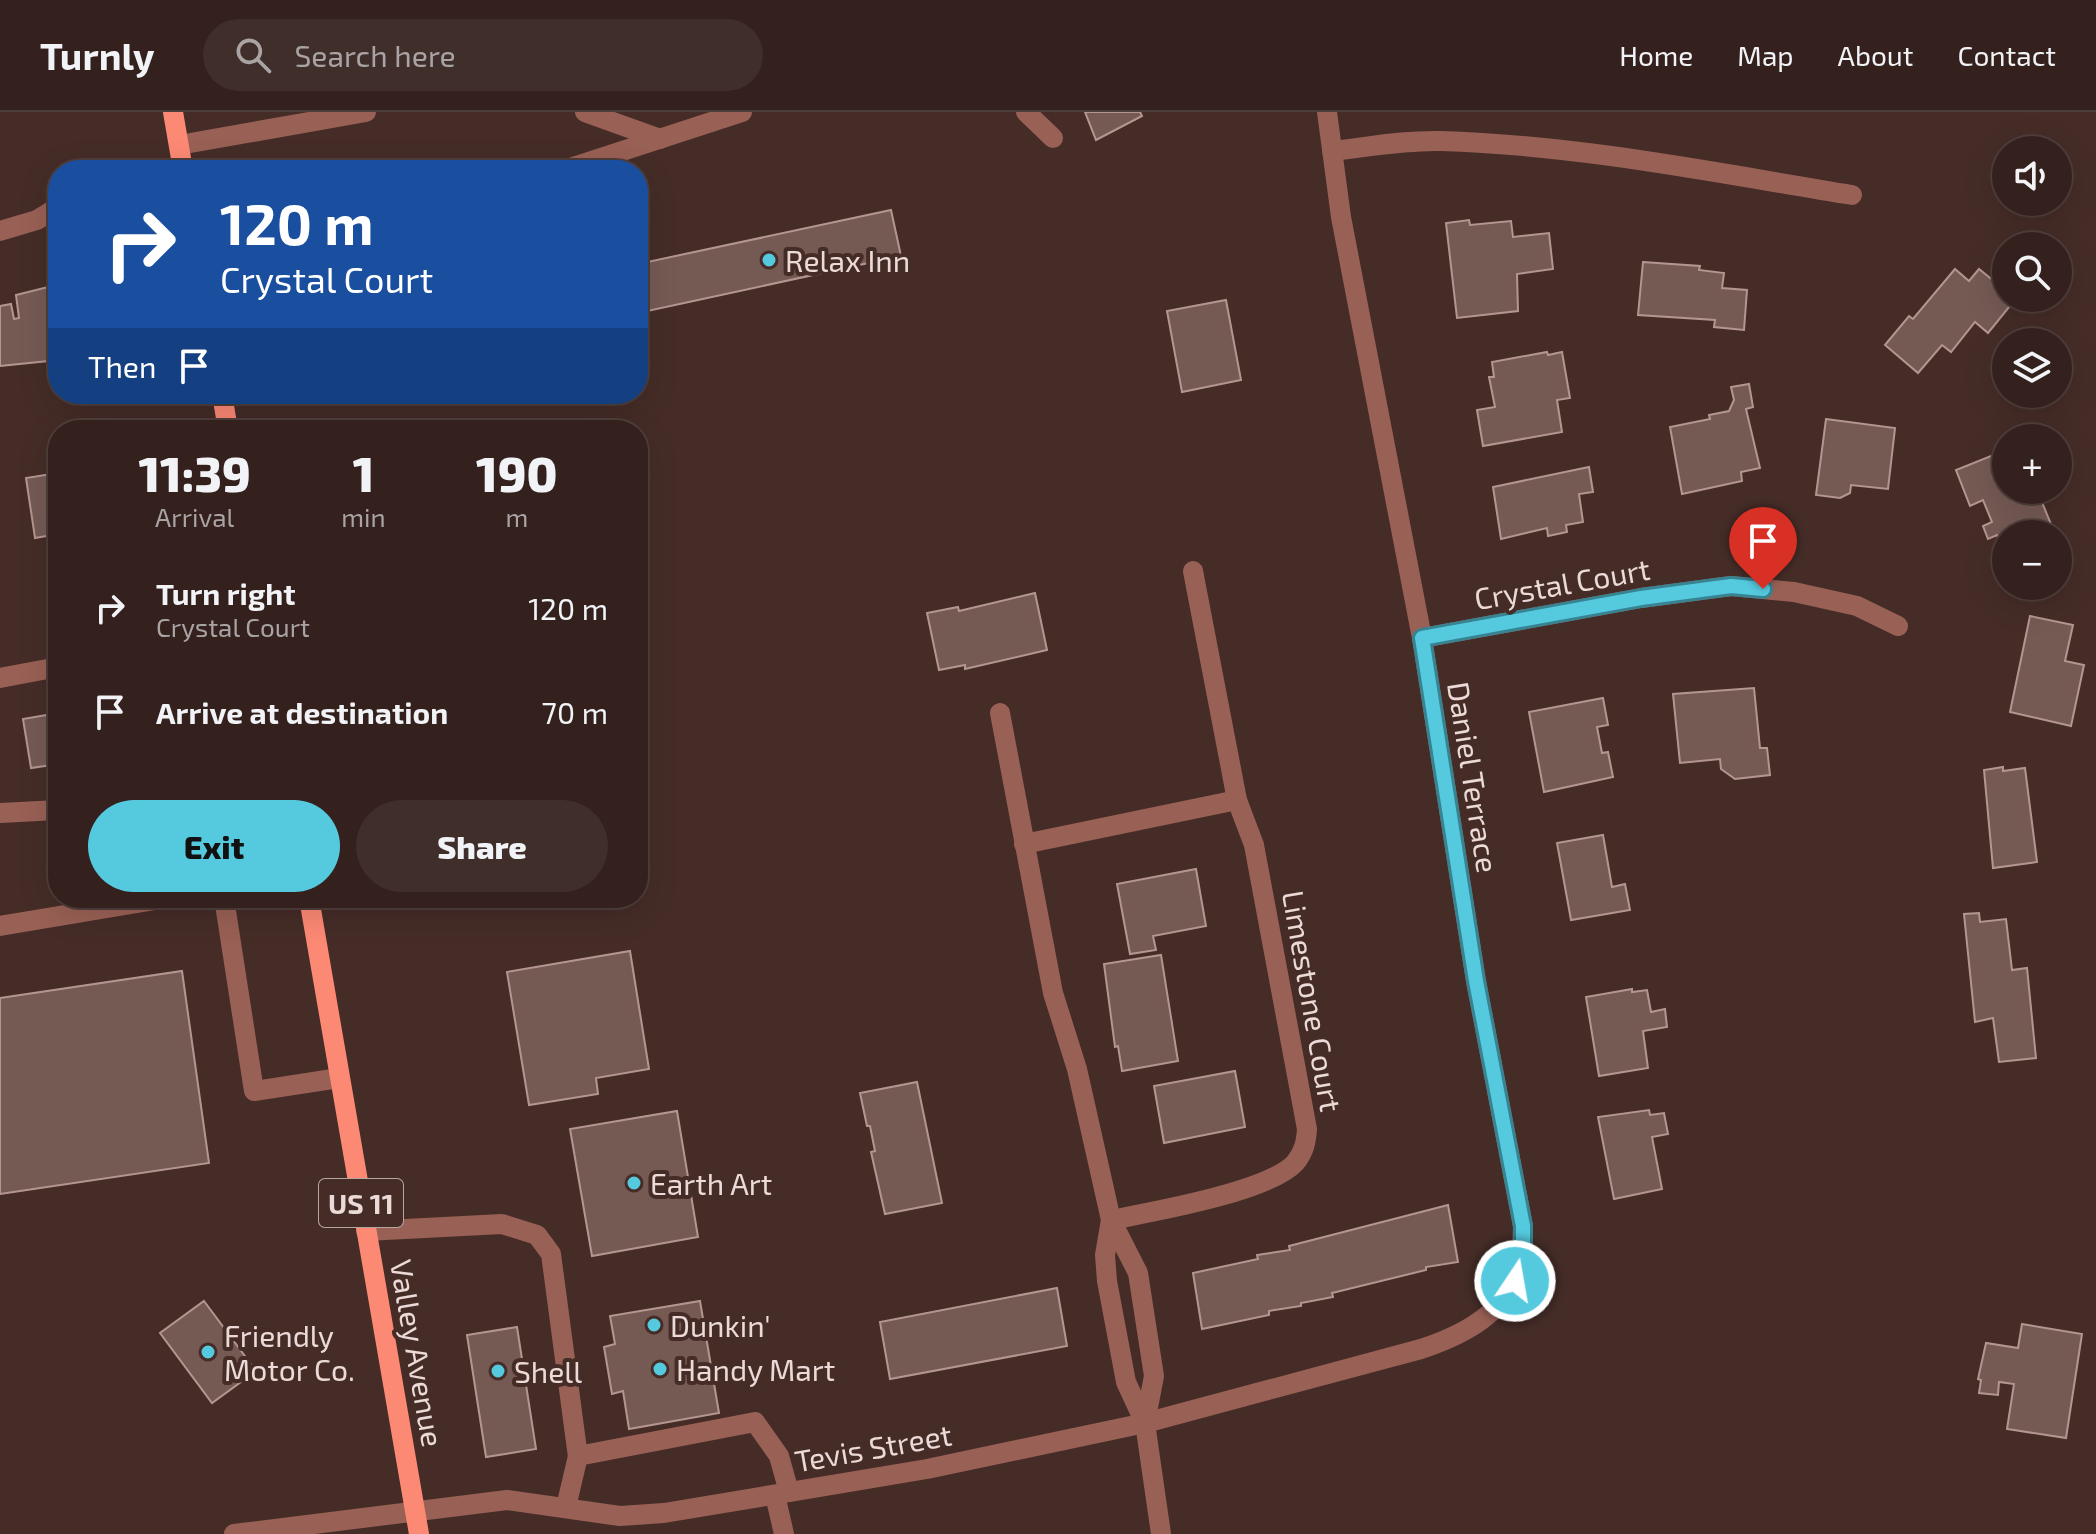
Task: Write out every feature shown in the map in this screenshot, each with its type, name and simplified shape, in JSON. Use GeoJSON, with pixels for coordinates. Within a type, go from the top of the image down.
{"type":"FeatureCollection","features":[{"type":"Feature","properties":{"kind":"main road"},"geometry":{"type":"LineString","coordinates":[[173,112],[181,160]]}},
{"type":"Feature","properties":{"kind":"main road","name":"Valley Avenue"},"geometry":{"type":"LineString","coordinates":[[311,908],[419,1534]]}},
{"type":"Feature","properties":{"kind":"street"},"geometry":{"type":"LineString","coordinates":[[179,145],[307,117],[366,112]]}},
{"type":"Feature","properties":{"kind":"street"},"geometry":{"type":"LineString","coordinates":[[585,112],[660,139]]}},
{"type":"Feature","properties":{"kind":"street"},"geometry":{"type":"LineString","coordinates":[[595,160],[742,112]]}},
{"type":"Feature","properties":{"kind":"street"},"geometry":{"type":"LineString","coordinates":[[1026,112],[1053,138]]}},
{"type":"Feature","properties":{"kind":"street","name":"Daniel Terrace"},"geometry":{"type":"LineString","coordinates":[[1327,112],[1381,431],[1422,638],[1476,981],[1523,1226],[1519,1268],[1515,1281],[1499,1304]]}},
{"type":"Feature","properties":{"kind":"street"},"geometry":{"type":"LineString","coordinates":[[1332,151],[1439,141],[1490,144],[1655,163],[1852,195]]}},
{"type":"Feature","properties":{"kind":"street"},"geometry":{"type":"LineString","coordinates":[[0,231],[37,220],[48,213]]}},
{"type":"Feature","properties":{"kind":"street","name":"Limestone Court"},"geometry":{"type":"LineString","coordinates":[[1111,1220],[1210,1198],[1281,1174],[1305,1148],[1307,1129],[1254,845],[1237,800],[1193,571]]}},
{"type":"Feature","properties":{"kind":"street","name":"Crystal Court"},"geometry":{"type":"LineString","coordinates":[[1422,638],[1641,598],[1731,586],[1794,592],[1844,603],[1898,626]]}},
{"type":"Feature","properties":{"kind":"street"},"geometry":{"type":"LineString","coordinates":[[0,678],[48,669]]}},
{"type":"Feature","properties":{"kind":"street"},"geometry":{"type":"LineString","coordinates":[[1000,713],[1053,993],[1077,1069],[1111,1220],[1138,1273],[1151,1340],[1154,1376],[1145,1423]]}},
{"type":"Feature","properties":{"kind":"street"},"geometry":{"type":"LineString","coordinates":[[1024,844],[1237,800]]}},
{"type":"Feature","properties":{"kind":"street"},"geometry":{"type":"LineString","coordinates":[[0,813],[48,811]]}},
{"type":"Feature","properties":{"kind":"street"},"geometry":{"type":"LineString","coordinates":[[0,926],[107,908]]}},
{"type":"Feature","properties":{"kind":"street"},"geometry":{"type":"LineString","coordinates":[[226,908],[254,1091],[339,1078]]}},
{"type":"Feature","properties":{"kind":"street"},"geometry":{"type":"LineString","coordinates":[[1111,1220],[1105,1255],[1109,1295],[1126,1382],[1145,1423],[1161,1534]]}},
{"type":"Feature","properties":{"kind":"street"},"geometry":{"type":"LineString","coordinates":[[366,1231],[502,1224],[537,1235],[551,1254],[578,1457],[566,1507]]}},
{"type":"Feature","properties":{"kind":"street","name":"Tevis Street"},"geometry":{"type":"LineString","coordinates":[[234,1534],[415,1509],[507,1500],[620,1516],[927,1469],[1145,1423],[1433,1345],[1468,1331],[1499,1304]]}},
{"type":"Feature","properties":{"kind":"street"},"geometry":{"type":"LineString","coordinates":[[578,1457],[755,1422],[779,1456],[784,1534]]}},
{"type":"Feature","properties":{"kind":"building"},"geometry":{"type":"Polygon","coordinates":[[[1085,112],[1140,112],[1142,116],[1096,140],[1085,112]]]}},
{"type":"Feature","properties":{"kind":"building","name":"Relax Inn"},"geometry":{"type":"Polygon","coordinates":[[[891,210],[901,256],[648,311],[648,262],[891,210]]]}},
{"type":"Feature","properties":{"kind":"building"},"geometry":{"type":"Polygon","coordinates":[[[1469,220],[1470,225],[1511,221],[1513,237],[1549,233],[1553,269],[1517,274],[1518,311],[1457,318],[1446,223],[1469,220]]]}},
{"type":"Feature","properties":{"kind":"building"},"geometry":{"type":"Polygon","coordinates":[[[1643,262],[1700,266],[1699,270],[1724,273],[1722,288],[1747,290],[1744,330],[1714,327],[1715,320],[1638,315],[1643,262]]]}},
{"type":"Feature","properties":{"kind":"building"},"geometry":{"type":"Polygon","coordinates":[[[1955,269],[1969,281],[1979,269],[1992,280],[1992,312],[2005,312],[1988,333],[1975,322],[1951,352],[1942,345],[1918,373],[1885,345],[1909,316],[1913,319],[1955,269]]]}},
{"type":"Feature","properties":{"kind":"building"},"geometry":{"type":"Polygon","coordinates":[[[48,287],[48,361],[0,366],[0,306],[11,304],[14,319],[19,318],[16,295],[48,287]]]}},
{"type":"Feature","properties":{"kind":"building"},"geometry":{"type":"Polygon","coordinates":[[[1226,300],[1241,380],[1182,392],[1167,311],[1226,300]]]}},
{"type":"Feature","properties":{"kind":"building"},"geometry":{"type":"Polygon","coordinates":[[[1547,352],[1548,355],[1562,352],[1570,398],[1557,400],[1562,432],[1483,446],[1477,410],[1495,407],[1489,377],[1494,377],[1492,362],[1547,352]]]}},
{"type":"Feature","properties":{"kind":"building"},"geometry":{"type":"Polygon","coordinates":[[[1749,384],[1753,407],[1746,409],[1760,468],[1741,472],[1742,481],[1682,494],[1670,427],[1710,419],[1709,415],[1729,411],[1734,400],[1731,387],[1749,384]]]}},
{"type":"Feature","properties":{"kind":"building"},"geometry":{"type":"Polygon","coordinates":[[[1826,419],[1895,428],[1888,489],[1851,485],[1850,493],[1840,498],[1816,495],[1826,419]]]}},
{"type":"Feature","properties":{"kind":"building"},"geometry":{"type":"Polygon","coordinates":[[[1992,456],[1992,504],[2043,504],[2049,520],[1992,522],[1983,500],[1970,506],[1956,470],[1992,456]]]}},
{"type":"Feature","properties":{"kind":"building"},"geometry":{"type":"Polygon","coordinates":[[[1589,467],[1593,492],[1579,494],[1583,522],[1566,525],[1567,532],[1548,536],[1547,528],[1501,539],[1493,487],[1589,467]]]}},
{"type":"Feature","properties":{"kind":"building"},"geometry":{"type":"Polygon","coordinates":[[[48,475],[48,536],[35,538],[26,478],[48,475]]]}},
{"type":"Feature","properties":{"kind":"building"},"geometry":{"type":"Polygon","coordinates":[[[1992,522],[1992,537],[1988,539],[1983,526],[1992,522]]]}},
{"type":"Feature","properties":{"kind":"building"},"geometry":{"type":"Polygon","coordinates":[[[1035,593],[1047,650],[965,669],[965,665],[939,670],[927,613],[958,607],[959,611],[1035,593]]]}},
{"type":"Feature","properties":{"kind":"building"},"geometry":{"type":"Polygon","coordinates":[[[2030,616],[2073,625],[2065,661],[2084,665],[2071,726],[2010,712],[2030,616]]]}},
{"type":"Feature","properties":{"kind":"building"},"geometry":{"type":"Polygon","coordinates":[[[1754,688],[1760,748],[1767,748],[1770,775],[1735,779],[1721,769],[1720,759],[1680,763],[1673,694],[1754,688]]]}},
{"type":"Feature","properties":{"kind":"building"},"geometry":{"type":"Polygon","coordinates":[[[1603,698],[1608,725],[1597,727],[1602,753],[1608,752],[1613,777],[1544,792],[1529,712],[1603,698]]]}},
{"type":"Feature","properties":{"kind":"building"},"geometry":{"type":"Polygon","coordinates":[[[48,715],[48,766],[31,768],[23,719],[48,715]]]}},
{"type":"Feature","properties":{"kind":"building"},"geometry":{"type":"Polygon","coordinates":[[[2003,767],[2003,771],[2025,768],[2037,862],[1993,868],[1984,770],[2003,767]]]}},
{"type":"Feature","properties":{"kind":"building"},"geometry":{"type":"Polygon","coordinates":[[[1603,835],[1612,887],[1625,884],[1630,910],[1571,920],[1557,843],[1603,835]]]}},
{"type":"Feature","properties":{"kind":"building"},"geometry":{"type":"Polygon","coordinates":[[[1196,869],[1206,926],[1153,936],[1156,950],[1130,954],[1117,884],[1196,869]]]}},
{"type":"Feature","properties":{"kind":"building"},"geometry":{"type":"Polygon","coordinates":[[[1979,913],[1980,922],[2006,919],[2012,970],[2027,968],[2036,1058],[1999,1062],[1993,1018],[1975,1022],[1964,914],[1979,913]]]}},
{"type":"Feature","properties":{"kind":"building"},"geometry":{"type":"Polygon","coordinates":[[[630,951],[649,1069],[596,1078],[598,1094],[529,1105],[507,972],[630,951]]]}},
{"type":"Feature","properties":{"kind":"building"},"geometry":{"type":"Polygon","coordinates":[[[1161,955],[1178,1061],[1122,1071],[1118,1046],[1115,1047],[1104,964],[1161,955]]]}},
{"type":"Feature","properties":{"kind":"building"},"geometry":{"type":"Polygon","coordinates":[[[182,971],[209,1163],[0,1194],[0,998],[182,971]]]}},
{"type":"Feature","properties":{"kind":"building"},"geometry":{"type":"Polygon","coordinates":[[[1632,989],[1632,992],[1647,990],[1651,1012],[1665,1009],[1667,1027],[1643,1031],[1648,1068],[1599,1076],[1586,997],[1632,989]]]}},
{"type":"Feature","properties":{"kind":"building"},"geometry":{"type":"Polygon","coordinates":[[[1235,1071],[1245,1127],[1164,1143],[1154,1086],[1235,1071]]]}},
{"type":"Feature","properties":{"kind":"building"},"geometry":{"type":"Polygon","coordinates":[[[917,1082],[942,1203],[885,1214],[871,1152],[875,1151],[870,1126],[867,1126],[860,1093],[917,1082]]]}},
{"type":"Feature","properties":{"kind":"building"},"geometry":{"type":"Polygon","coordinates":[[[1649,1110],[1650,1115],[1664,1113],[1668,1134],[1652,1137],[1662,1189],[1614,1199],[1598,1117],[1649,1110]]]}},
{"type":"Feature","properties":{"kind":"building","name":"Earth Art"},"geometry":{"type":"Polygon","coordinates":[[[677,1111],[698,1237],[592,1256],[570,1129],[677,1111]]]}},
{"type":"Feature","properties":{"kind":"building"},"geometry":{"type":"Polygon","coordinates":[[[1448,1205],[1458,1262],[1426,1267],[1426,1270],[1332,1293],[1333,1297],[1269,1311],[1269,1315],[1202,1329],[1193,1273],[1258,1259],[1257,1255],[1290,1250],[1289,1246],[1448,1205]]]}},
{"type":"Feature","properties":{"kind":"building"},"geometry":{"type":"Polygon","coordinates":[[[1057,1288],[1067,1346],[890,1379],[880,1322],[1057,1288]]]}},
{"type":"Feature","properties":{"kind":"building","name":"Friendly Motor Co."},"geometry":{"type":"Polygon","coordinates":[[[204,1301],[256,1371],[212,1403],[160,1333],[204,1301]]]}},
{"type":"Feature","properties":{"kind":"building","name":"Handy Mart"},"geometry":{"type":"Polygon","coordinates":[[[700,1301],[719,1413],[629,1429],[623,1391],[612,1394],[604,1347],[615,1344],[610,1316],[700,1301]]]}},
{"type":"Feature","properties":{"kind":"building"},"geometry":{"type":"Polygon","coordinates":[[[2022,1324],[2082,1334],[2066,1438],[2007,1429],[2014,1384],[1999,1382],[1998,1395],[1979,1393],[1981,1380],[1978,1379],[1986,1343],[2018,1348],[2022,1324]]]}},
{"type":"Feature","properties":{"kind":"building"},"geometry":{"type":"Polygon","coordinates":[[[517,1327],[536,1449],[486,1457],[467,1335],[517,1327]]]}},
{"type":"Feature","properties":{"kind":"place","name":"Relax Inn"},"geometry":{"type":"Point","coordinates":[769,260]}},
{"type":"Feature","properties":{"kind":"place","name":"Earth Art"},"geometry":{"type":"Point","coordinates":[634,1183]}},
{"type":"Feature","properties":{"kind":"place","name":"Dunkin'"},"geometry":{"type":"Point","coordinates":[654,1325]}},
{"type":"Feature","properties":{"kind":"place","name":"Friendly Motor Co."},"geometry":{"type":"Point","coordinates":[208,1352]}},
{"type":"Feature","properties":{"kind":"place","name":"Handy Mart"},"geometry":{"type":"Point","coordinates":[660,1369]}},
{"type":"Feature","properties":{"kind":"place","name":"Shell"},"geometry":{"type":"Point","coordinates":[498,1371]}},
{"type":"Feature","properties":{"kind":"route"},"geometry":{"type":"LineString","coordinates":[[1515,1281],[1523,1254],[1523,1226],[1476,981],[1422,638],[1641,598],[1731,586],[1763,589]]}}]}
